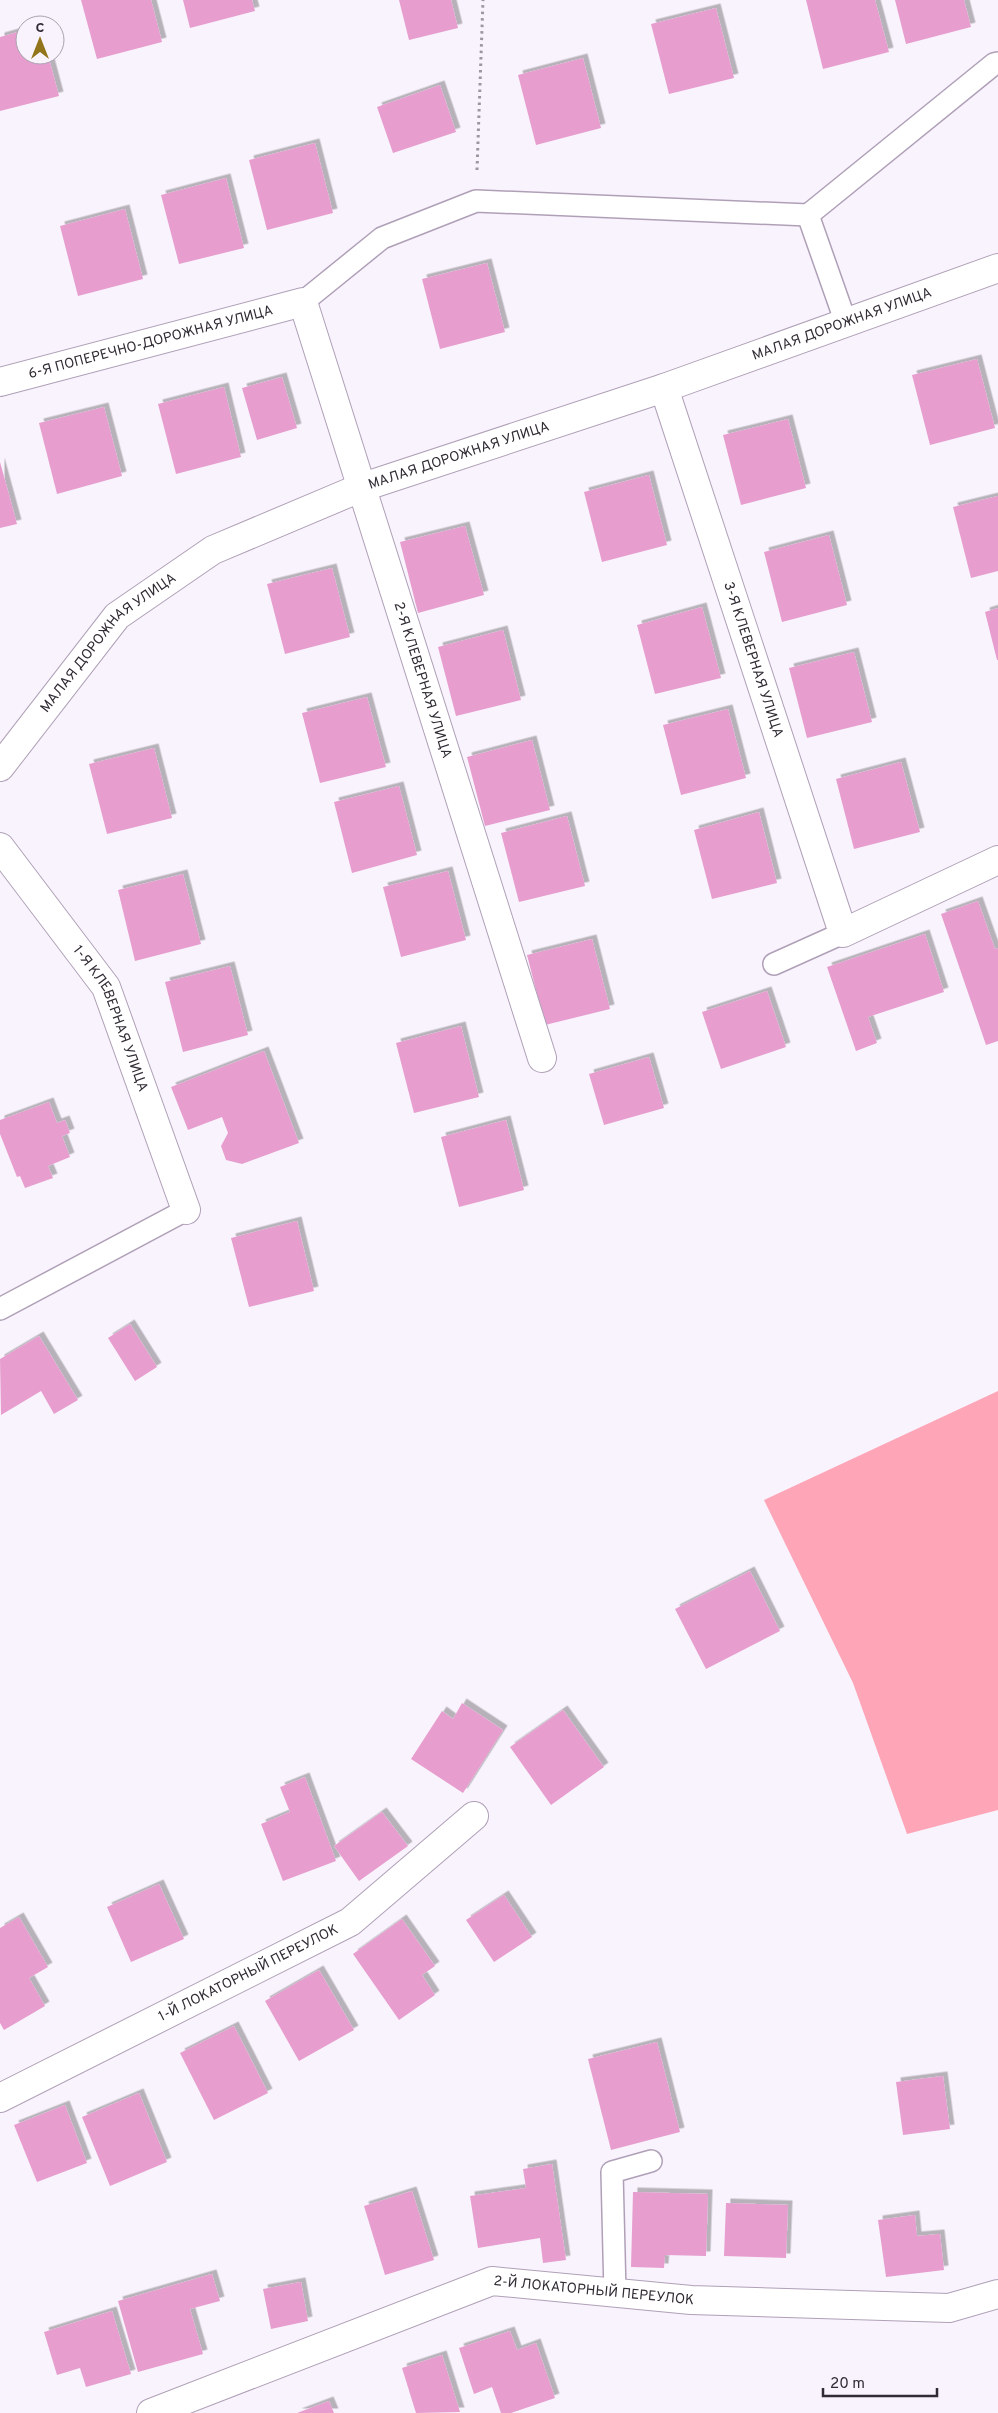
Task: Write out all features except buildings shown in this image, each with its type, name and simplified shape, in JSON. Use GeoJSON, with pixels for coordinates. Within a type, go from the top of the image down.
{"type":"FeatureCollection","features":[{"type":"Feature","properties":{"kind":"street","name":"МАЛАЯ ДОРОЖНАЯ УЛИЦА"},"geometry":{"type":"LineString","coordinates":[[0,767],[117,616],[213,550],[360,488],[664,388],[998,268]]}},
{"type":"Feature","properties":{"kind":"street","name":"6-Я ПОПЕРЕЧНО-ДОРОЖНАЯ УЛИЦА"},"geometry":{"type":"LineString","coordinates":[[0,382],[303,302]]}},
{"type":"Feature","properties":{"kind":"street","name":"2-Я КЛЕВЕРНАЯ УЛИЦА"},"geometry":{"type":"LineString","coordinates":[[303,302],[360,488],[542,1058]]}},
{"type":"Feature","properties":{"kind":"street","name":"3-Я КЛЕВЕРНАЯ УЛИЦА"},"geometry":{"type":"LineString","coordinates":[[664,388],[843,933]]}},
{"type":"Feature","properties":{"kind":"street","name":"1-Я КЛЕВЕРНАЯ УЛИЦА"},"geometry":{"type":"LineString","coordinates":[[0,846],[106,987],[186,1210]]}},
{"type":"Feature","properties":{"kind":"street"},"geometry":{"type":"LineString","coordinates":[[843,933],[998,860]]}},
{"type":"Feature","properties":{"kind":"street","name":"1-Й ЛОКАТОРНЫЙ ПЕРЕУЛОК"},"geometry":{"type":"LineString","coordinates":[[0,2098],[350,1922],[474,1816]]}},
{"type":"Feature","properties":{"kind":"street","name":"2-Й ЛОКАТОРНЫЙ ПЕРЕУЛОК"},"geometry":{"type":"LineString","coordinates":[[151,2413],[492,2281],[691,2300],[949,2308],[998,2294]]}},
{"type":"Feature","properties":{"kind":"lane"},"geometry":{"type":"LineString","coordinates":[[303,302],[382,238],[476,200],[808,215],[994,64],[998,63]]}},
{"type":"Feature","properties":{"kind":"lane"},"geometry":{"type":"LineString","coordinates":[[808,215],[846,323]]}},
{"type":"Feature","properties":{"kind":"lane"},"geometry":{"type":"LineString","coordinates":[[774,964],[843,933]]}},
{"type":"Feature","properties":{"kind":"lane"},"geometry":{"type":"LineString","coordinates":[[0,1309],[186,1210]]}},
{"type":"Feature","properties":{"kind":"lane"},"geometry":{"type":"LineString","coordinates":[[614,2292],[612,2172],[651,2161]]}},
{"type":"Feature","properties":{"kind":"path"},"geometry":{"type":"LineString","coordinates":[[476,200],[482,0]]}},
{"type":"Feature","properties":{"kind":"shaded area"},"geometry":{"type":"Polygon","coordinates":[[[998,1391],[998,1810],[907,1834],[853,1683],[764,1500],[998,1391]]]}}]}
